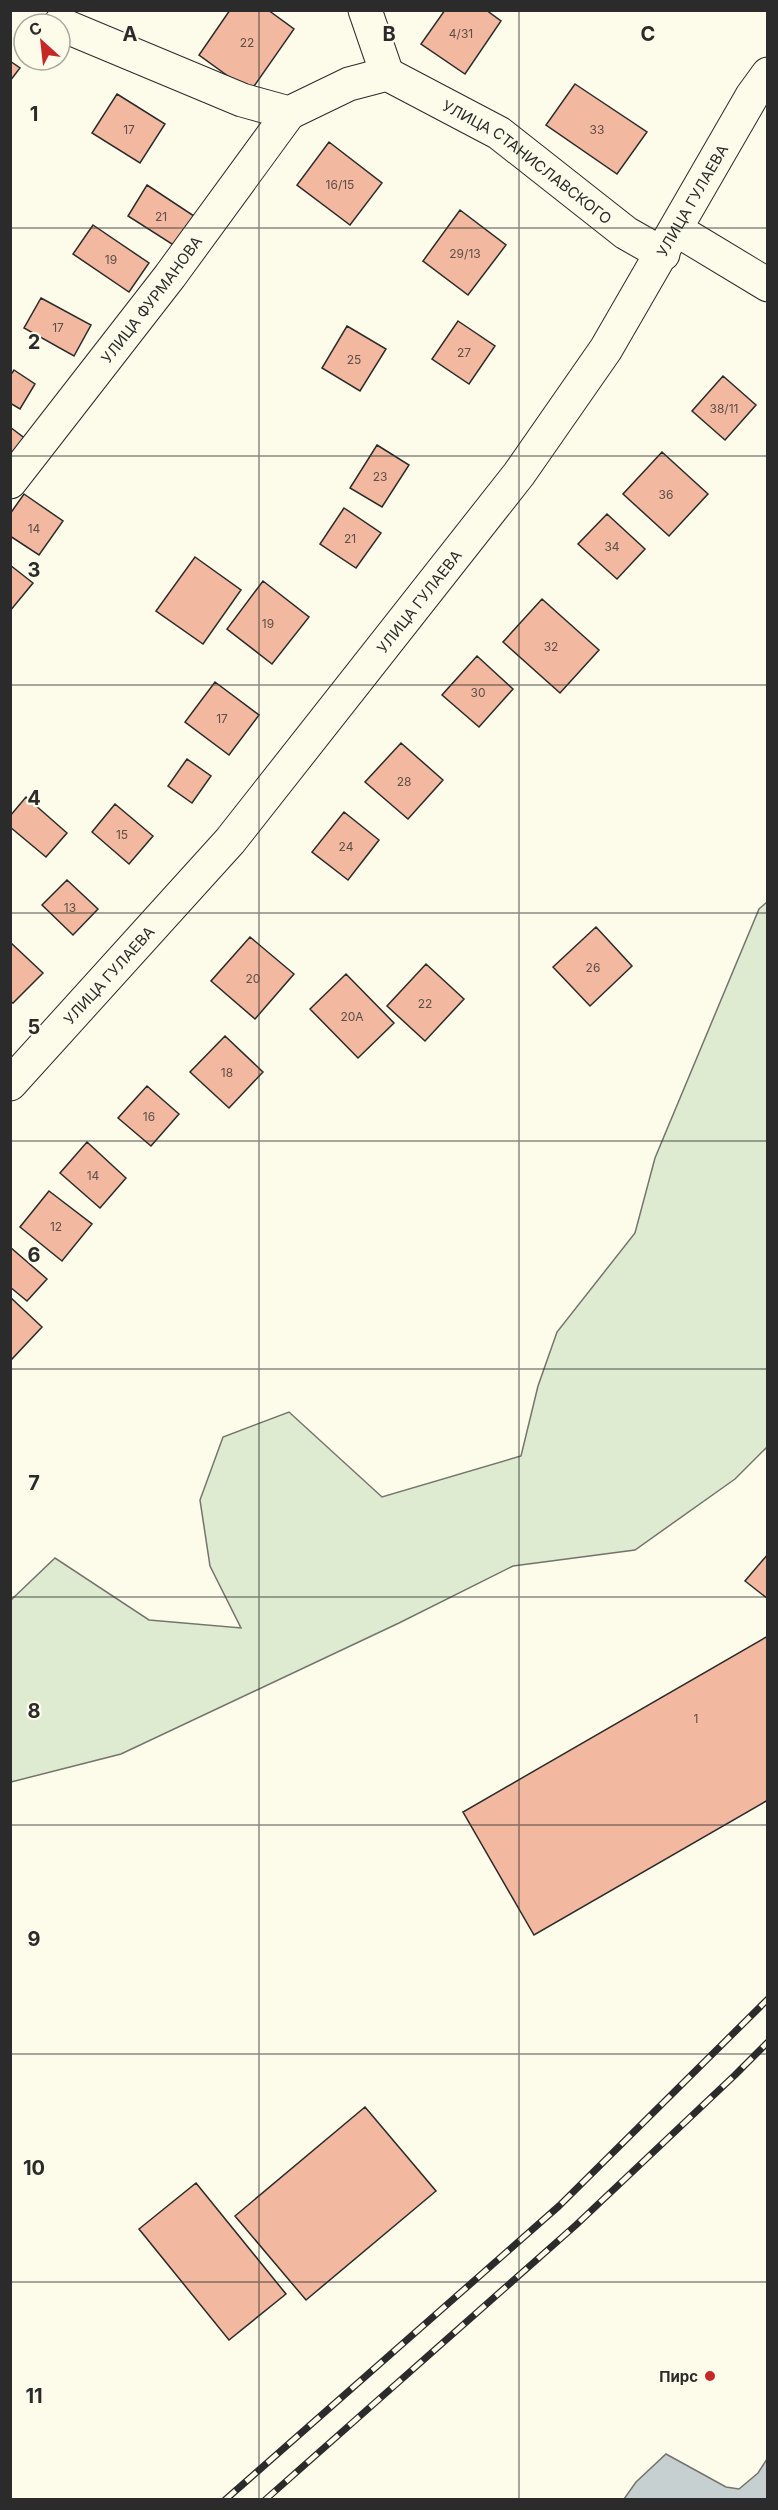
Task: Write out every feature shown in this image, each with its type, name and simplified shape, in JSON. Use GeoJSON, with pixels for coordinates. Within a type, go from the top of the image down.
{"type":"FeatureCollection","features":[{"type":"Feature","properties":{"kind":"street"},"geometry":{"type":"LineString","coordinates":[[72,29],[242,100],[290,113],[349,84],[387,74],[365,10]]}},
{"type":"Feature","properties":{"kind":"street","name":"УЛИЦА СТАНИСЛАВСКОГО"},"geometry":{"type":"LineString","coordinates":[[387,74],[499,133],[626,233],[670,242],[768,285]]}},
{"type":"Feature","properties":{"kind":"street","name":"УЛИЦА ГУЛАЕВА"},"geometry":{"type":"LineString","coordinates":[[10,1084],[230,841],[519,474],[606,349],[768,74]]}},
{"type":"Feature","properties":{"kind":"street","name":"УЛИЦА ФУРМАНОВА"},"geometry":{"type":"LineString","coordinates":[[10,482],[170,276],[290,113]]}},
{"type":"Feature","properties":{"kind":"green space"},"geometry":{"type":"Polygon","coordinates":[[[767,902],[767,1447],[735,1479],[635,1550],[513,1566],[399,1623],[121,1754],[11,1782],[11,1600],[55,1558],[149,1620],[241,1628],[210,1566],[200,1500],[223,1437],[289,1412],[382,1497],[521,1456],[538,1386],[557,1332],[635,1233],[655,1158],[759,909],[767,902]]]}},
{"type":"Feature","properties":{"kind":"shaded area"},"geometry":{"type":"Polygon","coordinates":[[[666,2454],[726,2487],[739,2489],[758,2473],[767,2459],[767,2499],[624,2499],[636,2482],[666,2454]]]}},
{"type":"Feature","properties":{"kind":"building"},"geometry":{"type":"Polygon","coordinates":[[[230,10],[268,10],[294,29],[250,92],[199,55],[230,10]]]}},
{"type":"Feature","properties":{"kind":"building"},"geometry":{"type":"Polygon","coordinates":[[[445,10],[486,10],[501,21],[465,74],[421,44],[445,10]]]}},
{"type":"Feature","properties":{"kind":"building"},"geometry":{"type":"Polygon","coordinates":[[[10,61],[12,72],[17,72],[10,81],[10,61]]]}},
{"type":"Feature","properties":{"kind":"building"},"geometry":{"type":"Polygon","coordinates":[[[575,84],[647,132],[617,174],[546,125],[575,84]]]}},
{"type":"Feature","properties":{"kind":"building"},"geometry":{"type":"Polygon","coordinates":[[[117,94],[165,124],[140,163],[92,133],[117,94]]]}},
{"type":"Feature","properties":{"kind":"building"},"geometry":{"type":"Polygon","coordinates":[[[329,142],[382,183],[350,225],[297,185],[329,142]]]}},
{"type":"Feature","properties":{"kind":"building"},"geometry":{"type":"Polygon","coordinates":[[[147,185],[194,216],[175,246],[128,216],[147,185]]]}},
{"type":"Feature","properties":{"kind":"building"},"geometry":{"type":"Polygon","coordinates":[[[460,210],[506,245],[468,295],[423,261],[460,210]]]}},
{"type":"Feature","properties":{"kind":"building"},"geometry":{"type":"Polygon","coordinates":[[[93,225],[149,263],[129,292],[73,254],[93,225]]]}},
{"type":"Feature","properties":{"kind":"building"},"geometry":{"type":"Polygon","coordinates":[[[41,298],[91,325],[74,356],[24,328],[41,298]]]}},
{"type":"Feature","properties":{"kind":"building"},"geometry":{"type":"Polygon","coordinates":[[[458,321],[495,346],[469,384],[432,359],[458,321]]]}},
{"type":"Feature","properties":{"kind":"building"},"geometry":{"type":"Polygon","coordinates":[[[347,326],[386,349],[360,391],[322,368],[347,326]]]}},
{"type":"Feature","properties":{"kind":"building"},"geometry":{"type":"Polygon","coordinates":[[[14,370],[35,384],[20,409],[10,403],[10,376],[14,370]]]}},
{"type":"Feature","properties":{"kind":"building"},"geometry":{"type":"Polygon","coordinates":[[[723,376],[756,405],[725,440],[692,411],[723,376]]]}},
{"type":"Feature","properties":{"kind":"building"},"geometry":{"type":"Polygon","coordinates":[[[10,427],[27,440],[10,461],[10,427]]]}},
{"type":"Feature","properties":{"kind":"building"},"geometry":{"type":"Polygon","coordinates":[[[377,445],[409,465],[382,507],[350,488],[377,445]]]}},
{"type":"Feature","properties":{"kind":"building"},"geometry":{"type":"Polygon","coordinates":[[[662,452],[708,494],[669,536],[623,494],[662,452]]]}},
{"type":"Feature","properties":{"kind":"building"},"geometry":{"type":"Polygon","coordinates":[[[24,494],[63,521],[39,555],[10,536],[10,514],[24,494]]]}},
{"type":"Feature","properties":{"kind":"building"},"geometry":{"type":"Polygon","coordinates":[[[344,508],[381,533],[356,568],[320,544],[344,508]]]}},
{"type":"Feature","properties":{"kind":"building"},"geometry":{"type":"Polygon","coordinates":[[[607,514],[645,549],[617,579],[578,544],[607,514]]]}},
{"type":"Feature","properties":{"kind":"building"},"geometry":{"type":"Polygon","coordinates":[[[195,557],[241,590],[203,644],[156,611],[195,557]]]}},
{"type":"Feature","properties":{"kind":"building"},"geometry":{"type":"Polygon","coordinates":[[[10,565],[33,583],[10,611],[10,565]]]}},
{"type":"Feature","properties":{"kind":"building"},"geometry":{"type":"Polygon","coordinates":[[[263,581],[309,617],[272,664],[227,629],[263,581]]]}},
{"type":"Feature","properties":{"kind":"building"},"geometry":{"type":"Polygon","coordinates":[[[542,599],[599,650],[560,693],[503,642],[542,599]]]}},
{"type":"Feature","properties":{"kind":"building"},"geometry":{"type":"Polygon","coordinates":[[[477,656],[513,689],[479,727],[442,695],[477,656]]]}},
{"type":"Feature","properties":{"kind":"building"},"geometry":{"type":"Polygon","coordinates":[[[215,682],[259,715],[229,755],[185,722],[215,682]]]}},
{"type":"Feature","properties":{"kind":"building"},"geometry":{"type":"Polygon","coordinates":[[[401,743],[443,780],[408,819],[365,782],[401,743]]]}},
{"type":"Feature","properties":{"kind":"building"},"geometry":{"type":"Polygon","coordinates":[[[187,759],[211,776],[192,803],[168,786],[187,759]]]}},
{"type":"Feature","properties":{"kind":"building"},"geometry":{"type":"Polygon","coordinates":[[[26,797],[67,833],[46,857],[10,827],[10,816],[26,797]]]}},
{"type":"Feature","properties":{"kind":"building"},"geometry":{"type":"Polygon","coordinates":[[[115,804],[153,836],[129,864],[92,832],[115,804]]]}},
{"type":"Feature","properties":{"kind":"building"},"geometry":{"type":"Polygon","coordinates":[[[344,812],[379,840],[348,880],[312,852],[344,812]]]}},
{"type":"Feature","properties":{"kind":"building"},"geometry":{"type":"Polygon","coordinates":[[[67,880],[98,909],[73,935],[42,905],[67,880]]]}},
{"type":"Feature","properties":{"kind":"building"},"geometry":{"type":"Polygon","coordinates":[[[596,927],[632,966],[590,1006],[553,967],[596,927]]]}},
{"type":"Feature","properties":{"kind":"building"},"geometry":{"type":"Polygon","coordinates":[[[250,937],[294,974],[255,1019],[211,981],[250,937]]]}},
{"type":"Feature","properties":{"kind":"building"},"geometry":{"type":"Polygon","coordinates":[[[10,942],[43,973],[13,1003],[10,1001],[10,942]]]}},
{"type":"Feature","properties":{"kind":"building"},"geometry":{"type":"Polygon","coordinates":[[[426,964],[464,999],[425,1041],[387,1006],[426,964]]]}},
{"type":"Feature","properties":{"kind":"building"},"geometry":{"type":"Polygon","coordinates":[[[346,974],[394,1023],[358,1058],[310,1009],[346,974]]]}},
{"type":"Feature","properties":{"kind":"building"},"geometry":{"type":"Polygon","coordinates":[[[225,1036],[263,1072],[229,1108],[190,1072],[225,1036]]]}},
{"type":"Feature","properties":{"kind":"building"},"geometry":{"type":"Polygon","coordinates":[[[147,1086],[179,1114],[151,1146],[118,1118],[147,1086]]]}},
{"type":"Feature","properties":{"kind":"building"},"geometry":{"type":"Polygon","coordinates":[[[87,1142],[126,1178],[100,1208],[60,1173],[87,1142]]]}},
{"type":"Feature","properties":{"kind":"building"},"geometry":{"type":"Polygon","coordinates":[[[49,1191],[92,1224],[62,1261],[20,1227],[49,1191]]]}},
{"type":"Feature","properties":{"kind":"building"},"geometry":{"type":"Polygon","coordinates":[[[10,1247],[47,1279],[27,1301],[10,1287],[10,1247]]]}},
{"type":"Feature","properties":{"kind":"building"},"geometry":{"type":"Polygon","coordinates":[[[10,1297],[42,1327],[12,1359],[10,1358],[10,1297]]]}},
{"type":"Feature","properties":{"kind":"building"},"geometry":{"type":"Polygon","coordinates":[[[768,1554],[768,1599],[745,1581],[768,1554]]]}},
{"type":"Feature","properties":{"kind":"building"},"geometry":{"type":"Polygon","coordinates":[[[768,1636],[768,1800],[534,1935],[463,1812],[768,1636]]]}},
{"type":"Feature","properties":{"kind":"building"},"geometry":{"type":"Polygon","coordinates":[[[365,2107],[436,2191],[306,2300],[235,2216],[365,2107]]]}},
{"type":"Feature","properties":{"kind":"building"},"geometry":{"type":"Polygon","coordinates":[[[196,2183],[286,2294],[229,2340],[139,2229],[196,2183]]]}},
{"type":"Feature","properties":{"kind":"railway"},"geometry":{"type":"LineString","coordinates":[[225,2500],[559,2206],[768,1999]]}},
{"type":"Feature","properties":{"kind":"railway"},"geometry":{"type":"LineString","coordinates":[[265,2500],[576,2225],[768,2042]]}},
{"type":"Feature","properties":{"kind":"place","name":"Пирс"},"geometry":{"type":"Point","coordinates":[710,2376]}}]}
